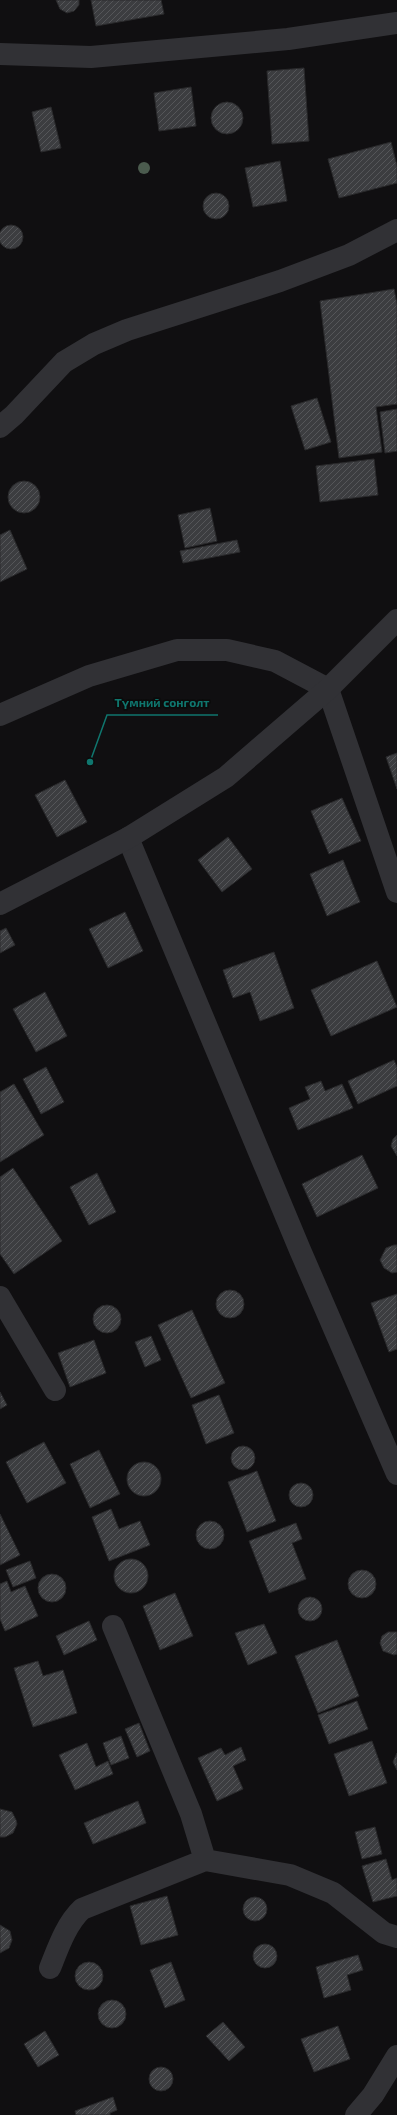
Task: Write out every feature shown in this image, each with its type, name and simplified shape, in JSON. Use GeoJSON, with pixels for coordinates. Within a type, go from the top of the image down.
{"type":"FeatureCollection","features":[{"type":"Feature","properties":{"kind":"street"},"geometry":{"type":"LineString","coordinates":[[0,54],[91,57],[288,39],[397,23]]}},
{"type":"Feature","properties":{"kind":"street"},"geometry":{"type":"LineString","coordinates":[[0,427],[14,415],[64,362],[94,344],[127,330],[280,281],[349,255],[397,230]]}},
{"type":"Feature","properties":{"kind":"street"},"geometry":{"type":"LineString","coordinates":[[0,904],[128,838],[226,776],[328,689],[397,620]]}},
{"type":"Feature","properties":{"kind":"street"},"geometry":{"type":"LineString","coordinates":[[0,715],[89,676],[177,650],[228,650],[275,662],[328,689],[397,892]]}},
{"type":"Feature","properties":{"kind":"street"},"geometry":{"type":"LineString","coordinates":[[128,838],[300,1250],[397,1474]]}},
{"type":"Feature","properties":{"kind":"street"},"geometry":{"type":"LineString","coordinates":[[0,1297],[55,1390]]}},
{"type":"Feature","properties":{"kind":"street"},"geometry":{"type":"LineString","coordinates":[[113,1626],[191,1814],[205,1860]]}},
{"type":"Feature","properties":{"kind":"street"},"geometry":{"type":"LineString","coordinates":[[50,1968],[67,1930],[75,1916],[82,1910],[205,1860],[290,1875],[333,1893],[384,1933],[397,1937]]}},
{"type":"Feature","properties":{"kind":"street"},"geometry":{"type":"LineString","coordinates":[[356,2115],[373,2095],[397,2056]]}},
{"type":"Feature","properties":{"kind":"building"},"geometry":{"type":"Polygon","coordinates":[[[56,0],[79,0],[79,5],[74,11],[67,13],[60,9],[56,0]]]}},
{"type":"Feature","properties":{"kind":"building"},"geometry":{"type":"Polygon","coordinates":[[[91,0],[161,0],[164,14],[96,26],[91,0]]]}},
{"type":"Feature","properties":{"kind":"building"},"geometry":{"type":"Polygon","coordinates":[[[304,68],[309,141],[272,144],[267,71],[304,68]]]}},
{"type":"Feature","properties":{"kind":"building"},"geometry":{"type":"Polygon","coordinates":[[[191,87],[196,126],[159,131],[154,93],[191,87]]]}},
{"type":"Feature","properties":{"kind":"building"},"geometry":{"type":"Polygon","coordinates":[[[224,102],[230,102],[240,109],[243,118],[242,124],[236,131],[230,134],[224,134],[214,127],[211,121],[211,115],[218,105],[224,102]]]}},
{"type":"Feature","properties":{"kind":"building"},"geometry":{"type":"Polygon","coordinates":[[[51,107],[61,148],[41,152],[32,112],[51,107]]]}},
{"type":"Feature","properties":{"kind":"building"},"geometry":{"type":"Polygon","coordinates":[[[391,142],[397,166],[397,183],[339,198],[328,159],[391,142]]]}},
{"type":"Feature","properties":{"kind":"building"},"geometry":{"type":"Polygon","coordinates":[[[280,161],[287,201],[253,207],[245,168],[280,161]]]}},
{"type":"Feature","properties":{"kind":"building"},"geometry":{"type":"Polygon","coordinates":[[[216,193],[225,197],[229,206],[225,215],[216,219],[207,215],[203,206],[207,197],[216,193]]]}},
{"type":"Feature","properties":{"kind":"building"},"geometry":{"type":"Polygon","coordinates":[[[11,225],[19,229],[23,237],[19,245],[11,249],[3,245],[-1,237],[3,229],[11,225]]]}},
{"type":"Feature","properties":{"kind":"building"},"geometry":{"type":"Polygon","coordinates":[[[394,289],[397,304],[397,404],[376,407],[382,452],[339,458],[320,301],[394,289]]]}},
{"type":"Feature","properties":{"kind":"building"},"geometry":{"type":"Polygon","coordinates":[[[317,398],[331,442],[305,450],[291,406],[317,398]]]}},
{"type":"Feature","properties":{"kind":"building"},"geometry":{"type":"Polygon","coordinates":[[[397,409],[397,451],[385,453],[380,412],[397,409]]]}},
{"type":"Feature","properties":{"kind":"building"},"geometry":{"type":"Polygon","coordinates":[[[374,459],[378,495],[320,502],[316,466],[374,459]]]}},
{"type":"Feature","properties":{"kind":"building"},"geometry":{"type":"Polygon","coordinates":[[[21,481],[27,481],[37,488],[40,497],[39,503],[33,510],[27,513],[21,513],[11,506],[8,500],[8,494],[15,484],[21,481]]]}},
{"type":"Feature","properties":{"kind":"building"},"geometry":{"type":"Polygon","coordinates":[[[210,508],[217,541],[185,548],[178,515],[210,508]]]}},
{"type":"Feature","properties":{"kind":"building"},"geometry":{"type":"Polygon","coordinates":[[[10,530],[27,569],[0,582],[0,535],[10,530]]]}},
{"type":"Feature","properties":{"kind":"building"},"geometry":{"type":"Polygon","coordinates":[[[237,540],[240,552],[183,563],[180,551],[237,540]]]}},
{"type":"Feature","properties":{"kind":"building"},"geometry":{"type":"Polygon","coordinates":[[[397,753],[397,789],[386,757],[397,753]]]}},
{"type":"Feature","properties":{"kind":"building"},"geometry":{"type":"Polygon","coordinates":[[[65,780],[87,822],[57,837],[35,795],[65,780]]]}},
{"type":"Feature","properties":{"kind":"building"},"geometry":{"type":"Polygon","coordinates":[[[342,798],[361,841],[329,854],[311,811],[342,798]]]}},
{"type":"Feature","properties":{"kind":"building"},"geometry":{"type":"Polygon","coordinates":[[[228,837],[252,869],[222,892],[198,860],[228,837]]]}},
{"type":"Feature","properties":{"kind":"building"},"geometry":{"type":"Polygon","coordinates":[[[343,860],[360,902],[327,916],[310,874],[343,860]]]}},
{"type":"Feature","properties":{"kind":"building"},"geometry":{"type":"Polygon","coordinates":[[[125,912],[143,951],[108,968],[89,929],[125,912]]]}},
{"type":"Feature","properties":{"kind":"building"},"geometry":{"type":"Polygon","coordinates":[[[6,928],[15,945],[0,953],[0,931],[6,928]]]}},
{"type":"Feature","properties":{"kind":"building"},"geometry":{"type":"Polygon","coordinates":[[[274,952],[294,1008],[260,1021],[250,992],[233,998],[223,970],[274,952]]]}},
{"type":"Feature","properties":{"kind":"building"},"geometry":{"type":"Polygon","coordinates":[[[377,961],[397,1007],[331,1036],[311,990],[377,961]]]}},
{"type":"Feature","properties":{"kind":"building"},"geometry":{"type":"Polygon","coordinates":[[[45,992],[67,1036],[36,1052],[13,1009],[45,992]]]}},
{"type":"Feature","properties":{"kind":"building"},"geometry":{"type":"Polygon","coordinates":[[[394,1060],[397,1067],[397,1086],[358,1104],[348,1081],[394,1060]]]}},
{"type":"Feature","properties":{"kind":"building"},"geometry":{"type":"Polygon","coordinates":[[[46,1067],[64,1102],[41,1114],[23,1079],[46,1067]]]}},
{"type":"Feature","properties":{"kind":"building"},"geometry":{"type":"Polygon","coordinates":[[[321,1081],[325,1091],[342,1084],[353,1108],[298,1130],[289,1108],[310,1099],[305,1087],[321,1081]]]}},
{"type":"Feature","properties":{"kind":"building"},"geometry":{"type":"Polygon","coordinates":[[[14,1084],[44,1135],[0,1162],[0,1092],[14,1084]]]}},
{"type":"Feature","properties":{"kind":"building"},"geometry":{"type":"Polygon","coordinates":[[[397,1135],[397,1156],[391,1146],[393,1139],[397,1135]]]}},
{"type":"Feature","properties":{"kind":"building"},"geometry":{"type":"Polygon","coordinates":[[[362,1155],[378,1188],[317,1217],[302,1184],[362,1155]]]}},
{"type":"Feature","properties":{"kind":"building"},"geometry":{"type":"Polygon","coordinates":[[[13,1168],[62,1241],[14,1274],[0,1254],[0,1177],[13,1168]]]}},
{"type":"Feature","properties":{"kind":"building"},"geometry":{"type":"Polygon","coordinates":[[[97,1173],[116,1212],[89,1225],[70,1187],[97,1173]]]}},
{"type":"Feature","properties":{"kind":"building"},"geometry":{"type":"Polygon","coordinates":[[[397,1245],[397,1272],[392,1273],[384,1268],[380,1260],[386,1248],[397,1245]]]}},
{"type":"Feature","properties":{"kind":"building"},"geometry":{"type":"Polygon","coordinates":[[[230,1290],[240,1294],[244,1304],[240,1314],[230,1318],[220,1314],[216,1304],[220,1294],[230,1290]]]}},
{"type":"Feature","properties":{"kind":"building"},"geometry":{"type":"Polygon","coordinates":[[[397,1294],[397,1349],[389,1352],[371,1303],[397,1294]]]}},
{"type":"Feature","properties":{"kind":"building"},"geometry":{"type":"Polygon","coordinates":[[[107,1305],[117,1309],[121,1319],[117,1329],[107,1333],[97,1329],[93,1319],[97,1309],[107,1305]]]}},
{"type":"Feature","properties":{"kind":"building"},"geometry":{"type":"Polygon","coordinates":[[[192,1310],[225,1383],[191,1398],[158,1325],[192,1310]]]}},
{"type":"Feature","properties":{"kind":"building"},"geometry":{"type":"Polygon","coordinates":[[[151,1336],[161,1360],[145,1367],[135,1342],[151,1336]]]}},
{"type":"Feature","properties":{"kind":"building"},"geometry":{"type":"Polygon","coordinates":[[[94,1340],[106,1373],[70,1387],[58,1353],[94,1340]]]}},
{"type":"Feature","properties":{"kind":"building"},"geometry":{"type":"Polygon","coordinates":[[[0,1392],[7,1405],[0,1409],[0,1392]]]}},
{"type":"Feature","properties":{"kind":"building"},"geometry":{"type":"Polygon","coordinates":[[[219,1395],[234,1433],[206,1444],[192,1405],[219,1395]]]}},
{"type":"Feature","properties":{"kind":"building"},"geometry":{"type":"Polygon","coordinates":[[[44,1442],[66,1483],[27,1503],[6,1462],[44,1442]]]}},
{"type":"Feature","properties":{"kind":"building"},"geometry":{"type":"Polygon","coordinates":[[[243,1446],[248,1447],[254,1453],[254,1463],[248,1469],[243,1470],[238,1469],[232,1463],[231,1458],[232,1453],[238,1447],[243,1446]]]}},
{"type":"Feature","properties":{"kind":"building"},"geometry":{"type":"Polygon","coordinates":[[[99,1450],[120,1494],[90,1508],[70,1464],[99,1450]]]}},
{"type":"Feature","properties":{"kind":"building"},"geometry":{"type":"Polygon","coordinates":[[[147,1462],[156,1467],[160,1472],[160,1486],[156,1491],[151,1495],[141,1496],[137,1495],[128,1486],[127,1476],[128,1472],[137,1463],[147,1462]]]}},
{"type":"Feature","properties":{"kind":"building"},"geometry":{"type":"Polygon","coordinates":[[[257,1471],[276,1521],[247,1532],[228,1482],[257,1471]]]}},
{"type":"Feature","properties":{"kind":"building"},"geometry":{"type":"Polygon","coordinates":[[[301,1483],[306,1484],[312,1490],[312,1500],[306,1506],[301,1507],[296,1506],[290,1500],[289,1495],[290,1490],[296,1484],[301,1483]]]}},
{"type":"Feature","properties":{"kind":"building"},"geometry":{"type":"Polygon","coordinates":[[[111,1509],[119,1529],[140,1521],[150,1545],[109,1561],[92,1517],[111,1509]]]}},
{"type":"Feature","properties":{"kind":"building"},"geometry":{"type":"Polygon","coordinates":[[[0,1514],[20,1555],[0,1565],[0,1514]]]}},
{"type":"Feature","properties":{"kind":"building"},"geometry":{"type":"Polygon","coordinates":[[[210,1521],[220,1525],[224,1535],[220,1545],[210,1549],[200,1545],[196,1535],[200,1525],[210,1521]]]}},
{"type":"Feature","properties":{"kind":"building"},"geometry":{"type":"Polygon","coordinates":[[[296,1523],[302,1539],[292,1543],[306,1579],[269,1593],[249,1541],[296,1523]]]}},
{"type":"Feature","properties":{"kind":"building"},"geometry":{"type":"Polygon","coordinates":[[[128,1559],[134,1559],[143,1564],[147,1570],[147,1582],[143,1588],[134,1593],[128,1593],[119,1588],[114,1579],[114,1573],[119,1564],[128,1559]]]}},
{"type":"Feature","properties":{"kind":"building"},"geometry":{"type":"Polygon","coordinates":[[[30,1561],[36,1578],[13,1587],[6,1570],[30,1561]]]}},
{"type":"Feature","properties":{"kind":"building"},"geometry":{"type":"Polygon","coordinates":[[[362,1570],[372,1574],[376,1584],[372,1594],[362,1598],[352,1594],[348,1584],[352,1574],[362,1570]]]}},
{"type":"Feature","properties":{"kind":"building"},"geometry":{"type":"Polygon","coordinates":[[[52,1574],[62,1578],[66,1588],[62,1598],[52,1602],[42,1598],[38,1588],[42,1578],[52,1574]]]}},
{"type":"Feature","properties":{"kind":"building"},"geometry":{"type":"Polygon","coordinates":[[[7,1581],[11,1592],[25,1586],[38,1616],[5,1631],[0,1619],[0,1584],[7,1581]]]}},
{"type":"Feature","properties":{"kind":"building"},"geometry":{"type":"Polygon","coordinates":[[[175,1593],[193,1636],[160,1650],[143,1606],[175,1593]]]}},
{"type":"Feature","properties":{"kind":"building"},"geometry":{"type":"Polygon","coordinates":[[[310,1597],[315,1598],[321,1604],[321,1614],[315,1620],[310,1621],[305,1620],[299,1614],[298,1609],[299,1604],[305,1598],[310,1597]]]}},
{"type":"Feature","properties":{"kind":"building"},"geometry":{"type":"Polygon","coordinates":[[[89,1621],[97,1640],[64,1655],[56,1636],[89,1621]]]}},
{"type":"Feature","properties":{"kind":"building"},"geometry":{"type":"Polygon","coordinates":[[[264,1624],[277,1653],[248,1665],[235,1633],[264,1624]]]}},
{"type":"Feature","properties":{"kind":"building"},"geometry":{"type":"Polygon","coordinates":[[[388,1632],[397,1632],[397,1654],[394,1655],[383,1651],[380,1643],[382,1636],[388,1632]]]}},
{"type":"Feature","properties":{"kind":"building"},"geometry":{"type":"Polygon","coordinates":[[[337,1640],[359,1696],[318,1713],[295,1656],[337,1640]]]}},
{"type":"Feature","properties":{"kind":"building"},"geometry":{"type":"Polygon","coordinates":[[[38,1661],[43,1676],[63,1670],[77,1713],[33,1727],[14,1668],[38,1661]]]}},
{"type":"Feature","properties":{"kind":"building"},"geometry":{"type":"Polygon","coordinates":[[[357,1701],[368,1729],[329,1744],[318,1715],[357,1701]]]}},
{"type":"Feature","properties":{"kind":"building"},"geometry":{"type":"Polygon","coordinates":[[[139,1723],[150,1751],[137,1757],[125,1729],[139,1723]]]}},
{"type":"Feature","properties":{"kind":"building"},"geometry":{"type":"Polygon","coordinates":[[[121,1736],[129,1758],[111,1765],[103,1743],[121,1736]]]}},
{"type":"Feature","properties":{"kind":"building"},"geometry":{"type":"Polygon","coordinates":[[[372,1741],[387,1783],[349,1796],[334,1754],[372,1741]]]}},
{"type":"Feature","properties":{"kind":"building"},"geometry":{"type":"Polygon","coordinates":[[[87,1743],[96,1767],[108,1761],[113,1774],[75,1790],[59,1755],[87,1743]]]}},
{"type":"Feature","properties":{"kind":"building"},"geometry":{"type":"Polygon","coordinates":[[[241,1747],[246,1760],[233,1766],[243,1789],[217,1801],[198,1758],[221,1748],[225,1755],[241,1747]]]}},
{"type":"Feature","properties":{"kind":"building"},"geometry":{"type":"Polygon","coordinates":[[[397,1753],[397,1770],[393,1762],[397,1753]]]}},
{"type":"Feature","properties":{"kind":"building"},"geometry":{"type":"Polygon","coordinates":[[[138,1801],[146,1823],[93,1844],[84,1823],[138,1801]]]}},
{"type":"Feature","properties":{"kind":"building"},"geometry":{"type":"Polygon","coordinates":[[[0,1809],[12,1812],[17,1824],[13,1833],[5,1837],[0,1837],[0,1809]]]}},
{"type":"Feature","properties":{"kind":"building"},"geometry":{"type":"Polygon","coordinates":[[[375,1827],[382,1854],[362,1859],[355,1832],[375,1827]]]}},
{"type":"Feature","properties":{"kind":"building"},"geometry":{"type":"Polygon","coordinates":[[[386,1859],[392,1880],[397,1878],[397,1896],[373,1902],[362,1866],[386,1859]]]}},
{"type":"Feature","properties":{"kind":"building"},"geometry":{"type":"Polygon","coordinates":[[[167,1896],[178,1935],[141,1945],[130,1906],[167,1896]]]}},
{"type":"Feature","properties":{"kind":"building"},"geometry":{"type":"Polygon","coordinates":[[[255,1897],[260,1898],[266,1904],[266,1914],[260,1920],[255,1921],[250,1920],[244,1914],[243,1909],[244,1904],[250,1898],[255,1897]]]}},
{"type":"Feature","properties":{"kind":"building"},"geometry":{"type":"Polygon","coordinates":[[[0,1925],[10,1931],[12,1940],[9,1948],[0,1953],[0,1925]]]}},
{"type":"Feature","properties":{"kind":"building"},"geometry":{"type":"Polygon","coordinates":[[[265,1944],[270,1945],[276,1951],[276,1961],[270,1967],[265,1968],[260,1967],[254,1961],[253,1956],[254,1951],[260,1945],[265,1944]]]}},
{"type":"Feature","properties":{"kind":"building"},"geometry":{"type":"Polygon","coordinates":[[[358,1955],[363,1970],[347,1975],[351,1990],[324,1998],[316,1967],[358,1955]]]}},
{"type":"Feature","properties":{"kind":"building"},"geometry":{"type":"Polygon","coordinates":[[[89,1962],[99,1966],[103,1976],[99,1986],[89,1990],[79,1986],[75,1976],[79,1966],[89,1962]]]}},
{"type":"Feature","properties":{"kind":"building"},"geometry":{"type":"Polygon","coordinates":[[[171,1962],[185,2000],[165,2008],[150,1970],[171,1962]]]}},
{"type":"Feature","properties":{"kind":"building"},"geometry":{"type":"Polygon","coordinates":[[[112,2000],[122,2004],[126,2014],[122,2024],[112,2028],[102,2024],[98,2014],[102,2004],[112,2000]]]}},
{"type":"Feature","properties":{"kind":"building"},"geometry":{"type":"Polygon","coordinates":[[[223,2022],[245,2047],[229,2061],[206,2036],[223,2022]]]}},
{"type":"Feature","properties":{"kind":"building"},"geometry":{"type":"Polygon","coordinates":[[[338,2026],[350,2059],[314,2072],[301,2039],[338,2026]]]}},
{"type":"Feature","properties":{"kind":"building"},"geometry":{"type":"Polygon","coordinates":[[[45,2031],[59,2055],[38,2067],[24,2044],[45,2031]]]}},
{"type":"Feature","properties":{"kind":"building"},"geometry":{"type":"Polygon","coordinates":[[[161,2067],[166,2068],[172,2074],[172,2084],[166,2090],[161,2091],[156,2090],[150,2084],[149,2079],[150,2074],[156,2068],[161,2067]]]}},
{"type":"Feature","properties":{"kind":"building"},"geometry":{"type":"Polygon","coordinates":[[[113,2097],[117,2110],[110,2113],[110,2115],[76,2115],[75,2111],[113,2097]]]}},
{"type":"Feature","properties":{"kind":"place","name":"Түмний сонголт"},"geometry":{"type":"Point","coordinates":[90,762]}}]}
